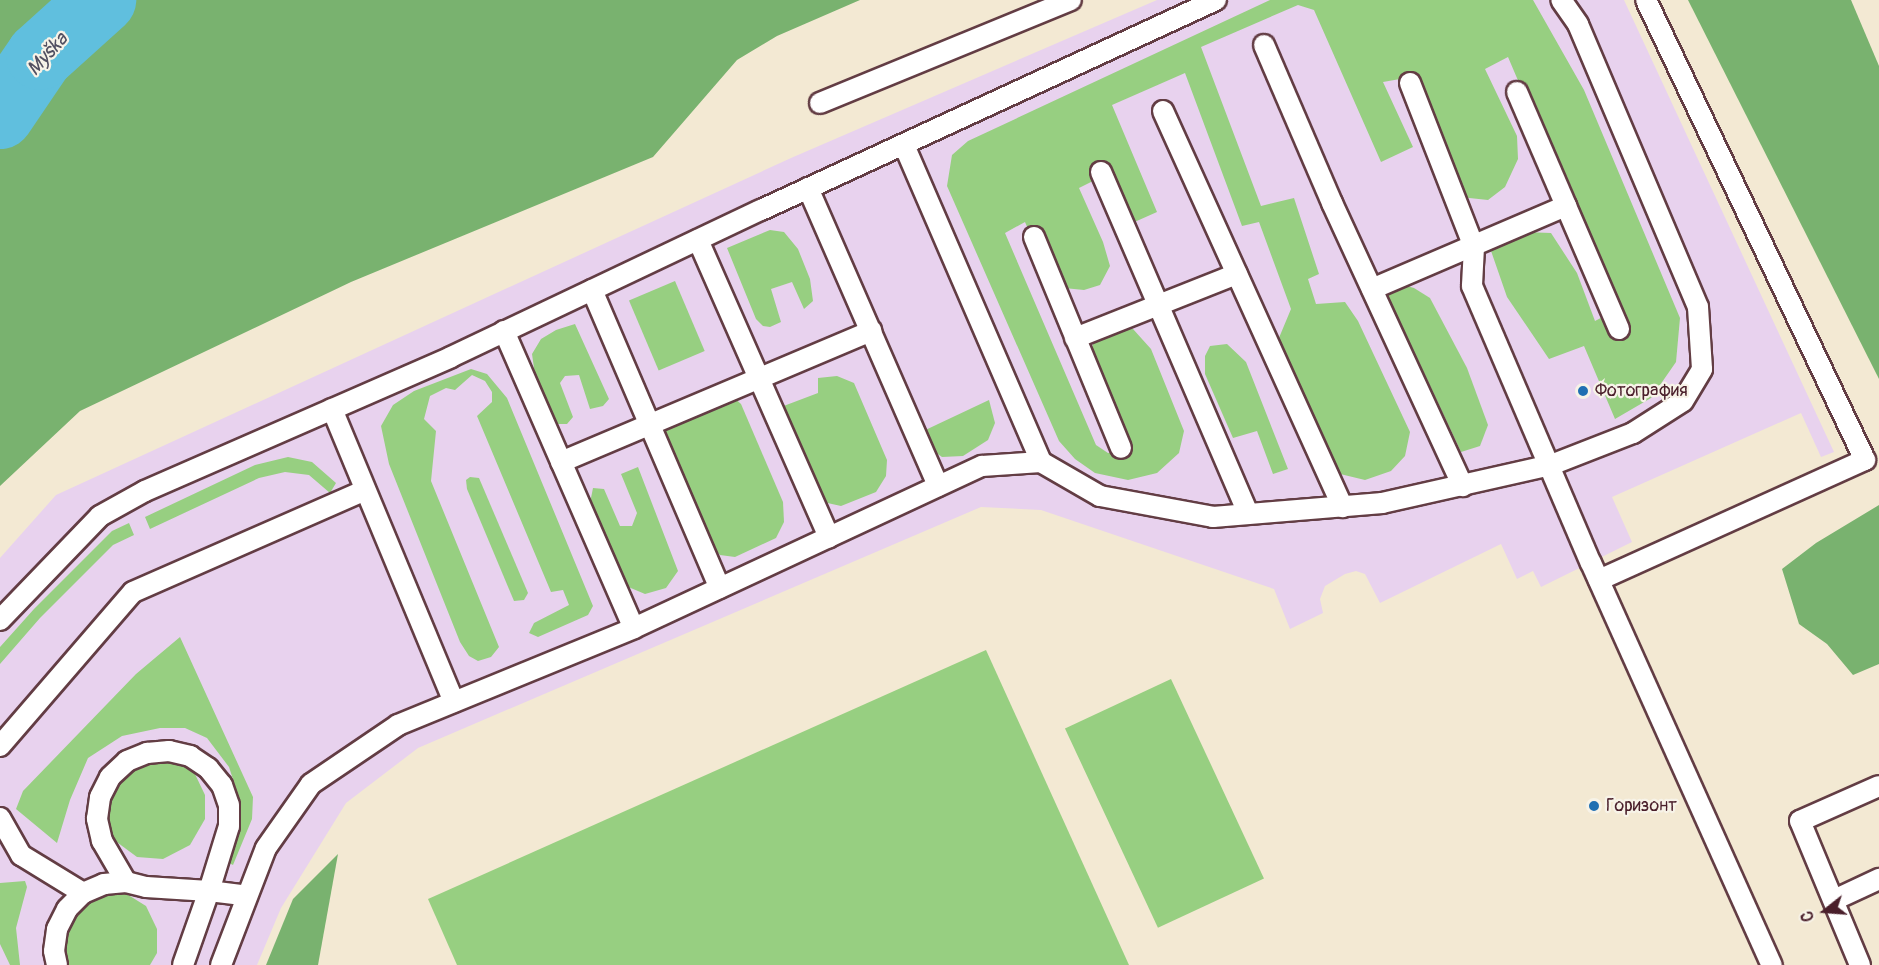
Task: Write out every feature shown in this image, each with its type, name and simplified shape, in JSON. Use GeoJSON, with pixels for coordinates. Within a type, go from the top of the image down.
{"type":"FeatureCollection","features":[{"type":"Feature","properties":{"kind":"lane"},"geometry":{"type":"LineString","coordinates":[[820,103],[1071,0]]}},
{"type":"Feature","properties":{"kind":"lane"},"geometry":{"type":"LineString","coordinates":[[0,620],[100,516],[145,491],[504,331],[1216,0]]}},
{"type":"Feature","properties":{"kind":"lane"},"geometry":{"type":"LineString","coordinates":[[221,965],[266,848],[311,784],[398,724],[634,628],[982,466],[1041,462],[1100,496],[1213,517],[1343,507],[1382,503],[1551,465],[1633,433],[1683,401],[1702,369],[1698,307],[1578,24],[1560,0]]}},
{"type":"Feature","properties":{"kind":"lane"},"geometry":{"type":"LineString","coordinates":[[1599,580],[1865,460],[1647,0]]}},
{"type":"Feature","properties":{"kind":"lane"},"geometry":{"type":"LineString","coordinates":[[1264,45],[1372,289],[1463,486]]}},
{"type":"Feature","properties":{"kind":"lane"},"geometry":{"type":"LineString","coordinates":[[1410,83],[1474,247],[1472,286],[1599,580],[1772,965]]}},
{"type":"Feature","properties":{"kind":"lane"},"geometry":{"type":"LineString","coordinates":[[1517,92],[1619,329]]}},
{"type":"Feature","properties":{"kind":"lane"},"geometry":{"type":"LineString","coordinates":[[1163,111],[1343,507]]}},
{"type":"Feature","properties":{"kind":"lane"},"geometry":{"type":"LineString","coordinates":[[904,145],[1041,462]]}},
{"type":"Feature","properties":{"kind":"lane"},"geometry":{"type":"LineString","coordinates":[[1101,172],[1248,514]]}},
{"type":"Feature","properties":{"kind":"lane"},"geometry":{"type":"LineString","coordinates":[[808,188],[938,486]]}},
{"type":"Feature","properties":{"kind":"lane"},"geometry":{"type":"LineString","coordinates":[[1372,289],[1566,206]]}},
{"type":"Feature","properties":{"kind":"lane"},"geometry":{"type":"LineString","coordinates":[[1034,237],[1121,448]]}},
{"type":"Feature","properties":{"kind":"lane"},"geometry":{"type":"LineString","coordinates":[[698,240],[829,537]]}},
{"type":"Feature","properties":{"kind":"lane"},"geometry":{"type":"LineString","coordinates":[[1075,338],[1237,274]]}},
{"type":"Feature","properties":{"kind":"lane"},"geometry":{"type":"LineString","coordinates":[[592,290],[720,588]]}},
{"type":"Feature","properties":{"kind":"lane"},"geometry":{"type":"LineString","coordinates":[[504,331],[634,628]]}},
{"type":"Feature","properties":{"kind":"lane"},"geometry":{"type":"LineString","coordinates":[[561,462],[871,331]]}},
{"type":"Feature","properties":{"kind":"lane"},"geometry":{"type":"LineString","coordinates":[[332,409],[454,702]]}},
{"type":"Feature","properties":{"kind":"lane"},"geometry":{"type":"LineString","coordinates":[[0,746],[134,592],[366,490]]}},
{"type":"Feature","properties":{"kind":"lane"},"geometry":{"type":"LineString","coordinates":[[126,882],[102,841],[97,819],[100,797],[110,777],[127,762],[147,753],[169,751],[190,756],[208,768],[222,785],[229,805],[229,826],[183,965]]}},
{"type":"Feature","properties":{"kind":"lane"},"geometry":{"type":"LineString","coordinates":[[1860,965],[1800,822],[1879,786]]}},
{"type":"Feature","properties":{"kind":"lane"},"geometry":{"type":"LineString","coordinates":[[0,818],[21,855],[83,893]]}},
{"type":"Feature","properties":{"kind":"lane"},"geometry":{"type":"LineString","coordinates":[[1834,900],[1879,879]]}},
{"type":"Feature","properties":{"kind":"lane"},"geometry":{"type":"LineString","coordinates":[[57,965],[54,951],[57,929],[67,909],[83,893],[104,884],[126,882],[146,888],[209,891],[247,896]]}},
{"type":"Feature","properties":{"kind":"shaded area"},"geometry":{"type":"Polygon","coordinates":[[[1157,0],[1624,0],[1834,452],[1821,457],[1801,413],[1612,497],[1632,542],[1541,587],[1533,571],[1517,579],[1501,544],[1380,603],[1365,574],[1356,571],[1345,574],[1325,586],[1320,599],[1323,613],[1290,629],[1274,589],[1041,510],[981,507],[418,748],[346,803],[281,908],[257,965],[0,965],[0,558],[56,495],[791,158],[1157,0]]]}},
{"type":"Feature","properties":{"kind":"green space"},"geometry":{"type":"Polygon","coordinates":[[[0,0],[860,0],[777,36],[737,60],[653,157],[351,282],[80,411],[0,486],[0,0]]]}},
{"type":"Feature","properties":{"kind":"green space"},"geometry":{"type":"Polygon","coordinates":[[[1270,0],[1533,0],[1584,90],[1680,318],[1676,362],[1651,398],[1615,419],[1584,346],[1549,359],[1507,297],[1490,248],[1521,232],[1551,233],[1577,273],[1595,321],[1616,310],[1508,57],[1485,69],[1517,136],[1518,159],[1505,187],[1488,200],[1460,197],[1417,96],[1400,79],[1383,82],[1413,147],[1381,162],[1314,10],[1298,5],[1201,47],[1261,206],[1294,198],[1319,274],[1308,279],[1316,304],[1345,302],[1358,321],[1410,432],[1405,456],[1391,471],[1365,480],[1336,473],[1276,345],[1291,309],[1259,222],[1242,226],[1185,73],[1112,105],[1157,212],[1121,228],[1099,178],[1079,188],[1103,242],[1110,266],[1100,285],[1084,290],[1064,288],[1048,275],[1025,222],[1005,233],[1096,445],[1108,453],[1115,452],[1089,360],[1093,344],[1110,328],[1133,329],[1151,349],[1184,431],[1179,453],[1157,473],[1128,480],[1095,473],[1075,459],[1059,441],[947,186],[952,155],[968,141],[1270,0]]]}},
{"type":"Feature","properties":{"kind":"green space"},"geometry":{"type":"Polygon","coordinates":[[[1688,0],[1851,0],[1879,66],[1879,379],[1688,0]]]}},
{"type":"Feature","properties":{"kind":"green space"},"geometry":{"type":"Polygon","coordinates":[[[770,230],[784,232],[798,249],[810,279],[813,301],[804,309],[792,282],[771,289],[781,322],[770,327],[763,326],[756,319],[727,248],[770,230]]]}},
{"type":"Feature","properties":{"kind":"green space"},"geometry":{"type":"Polygon","coordinates":[[[675,281],[705,351],[659,370],[629,301],[675,281]]]}},
{"type":"Feature","properties":{"kind":"green space"},"geometry":{"type":"Polygon","coordinates":[[[1400,284],[1414,288],[1430,298],[1467,368],[1488,425],[1480,446],[1461,452],[1386,292],[1400,284]]]}},
{"type":"Feature","properties":{"kind":"green space"},"geometry":{"type":"Polygon","coordinates":[[[575,324],[609,399],[603,406],[590,409],[579,375],[565,376],[560,383],[573,417],[567,424],[554,424],[535,375],[532,354],[541,339],[556,330],[575,324]]]}},
{"type":"Feature","properties":{"kind":"green space"},"geometry":{"type":"Polygon","coordinates":[[[1227,344],[1246,362],[1288,469],[1273,474],[1257,431],[1233,438],[1205,374],[1205,356],[1210,346],[1227,344]]]}},
{"type":"Feature","properties":{"kind":"green space"},"geometry":{"type":"Polygon","coordinates":[[[471,369],[487,374],[507,398],[593,606],[588,615],[538,637],[529,633],[534,623],[569,605],[563,590],[551,592],[477,416],[492,402],[492,392],[485,381],[472,375],[455,390],[446,388],[430,396],[424,419],[436,431],[431,481],[499,647],[491,657],[478,661],[469,656],[460,642],[389,464],[381,426],[393,405],[414,391],[471,369]]]}},
{"type":"Feature","properties":{"kind":"green space"},"geometry":{"type":"Polygon","coordinates":[[[837,376],[854,383],[887,460],[886,476],[876,492],[841,506],[823,502],[781,407],[818,393],[818,378],[837,376]]]}},
{"type":"Feature","properties":{"kind":"green space"},"geometry":{"type":"Polygon","coordinates":[[[731,395],[741,404],[783,502],[784,522],[776,538],[735,557],[720,555],[706,540],[667,448],[663,428],[731,395]]]}},
{"type":"Feature","properties":{"kind":"green space"},"geometry":{"type":"Polygon","coordinates":[[[989,400],[995,423],[988,440],[963,456],[942,457],[928,447],[919,433],[989,400]]]}},
{"type":"Feature","properties":{"kind":"green space"},"geometry":{"type":"Polygon","coordinates":[[[288,457],[312,462],[336,483],[330,493],[309,475],[285,472],[259,478],[150,529],[145,517],[255,465],[288,457]]]}},
{"type":"Feature","properties":{"kind":"green space"},"geometry":{"type":"Polygon","coordinates":[[[638,467],[678,571],[666,588],[645,594],[626,586],[590,503],[593,488],[604,489],[620,526],[632,526],[637,513],[621,474],[638,467]]]}},
{"type":"Feature","properties":{"kind":"green space"},"geometry":{"type":"Polygon","coordinates":[[[470,477],[479,478],[528,593],[524,600],[514,601],[467,489],[466,480],[470,477]]]}},
{"type":"Feature","properties":{"kind":"green space"},"geometry":{"type":"Polygon","coordinates":[[[1879,505],[1879,664],[1853,675],[1827,644],[1799,624],[1782,569],[1816,543],[1879,505]]]}},
{"type":"Feature","properties":{"kind":"green space"},"geometry":{"type":"Polygon","coordinates":[[[129,523],[134,535],[113,545],[40,618],[0,664],[0,647],[34,609],[112,531],[129,523]]]}},
{"type":"Feature","properties":{"kind":"green space"},"geometry":{"type":"Polygon","coordinates":[[[180,637],[253,797],[252,819],[233,865],[223,860],[238,819],[239,798],[229,767],[207,738],[185,728],[160,728],[122,736],[88,758],[70,800],[57,843],[16,809],[23,791],[136,674],[180,637]]]}},
{"type":"Feature","properties":{"kind":"green space"},"geometry":{"type":"Polygon","coordinates":[[[986,650],[1129,965],[457,965],[428,899],[986,650]]]}},
{"type":"Feature","properties":{"kind":"green space"},"geometry":{"type":"Polygon","coordinates":[[[1171,679],[1264,878],[1158,928],[1065,728],[1171,679]]]}},
{"type":"Feature","properties":{"kind":"green space"},"geometry":{"type":"Polygon","coordinates":[[[164,755],[194,772],[205,795],[205,819],[190,845],[163,859],[137,857],[110,837],[101,801],[111,775],[164,755]]]}},
{"type":"Feature","properties":{"kind":"green space"},"geometry":{"type":"Polygon","coordinates":[[[338,854],[318,965],[266,965],[293,899],[338,854]]]}},
{"type":"Feature","properties":{"kind":"green space"},"geometry":{"type":"Polygon","coordinates":[[[25,881],[27,887],[16,928],[20,965],[10,965],[0,944],[0,883],[25,881]]]}},
{"type":"Feature","properties":{"kind":"green space"},"geometry":{"type":"Polygon","coordinates":[[[117,888],[146,906],[157,929],[157,953],[150,965],[61,965],[63,909],[117,888]]]}},
{"type":"Feature","properties":{"kind":"waterway","name":"Муška"},"geometry":{"type":"LineString","coordinates":[[0,115],[40,56],[102,0]]}},
{"type":"Feature","properties":{"kind":"place","name":"Фотография"},"geometry":{"type":"Point","coordinates":[1583,391]}},
{"type":"Feature","properties":{"kind":"place","name":"Горизонт"},"geometry":{"type":"Point","coordinates":[1594,806]}}]}
